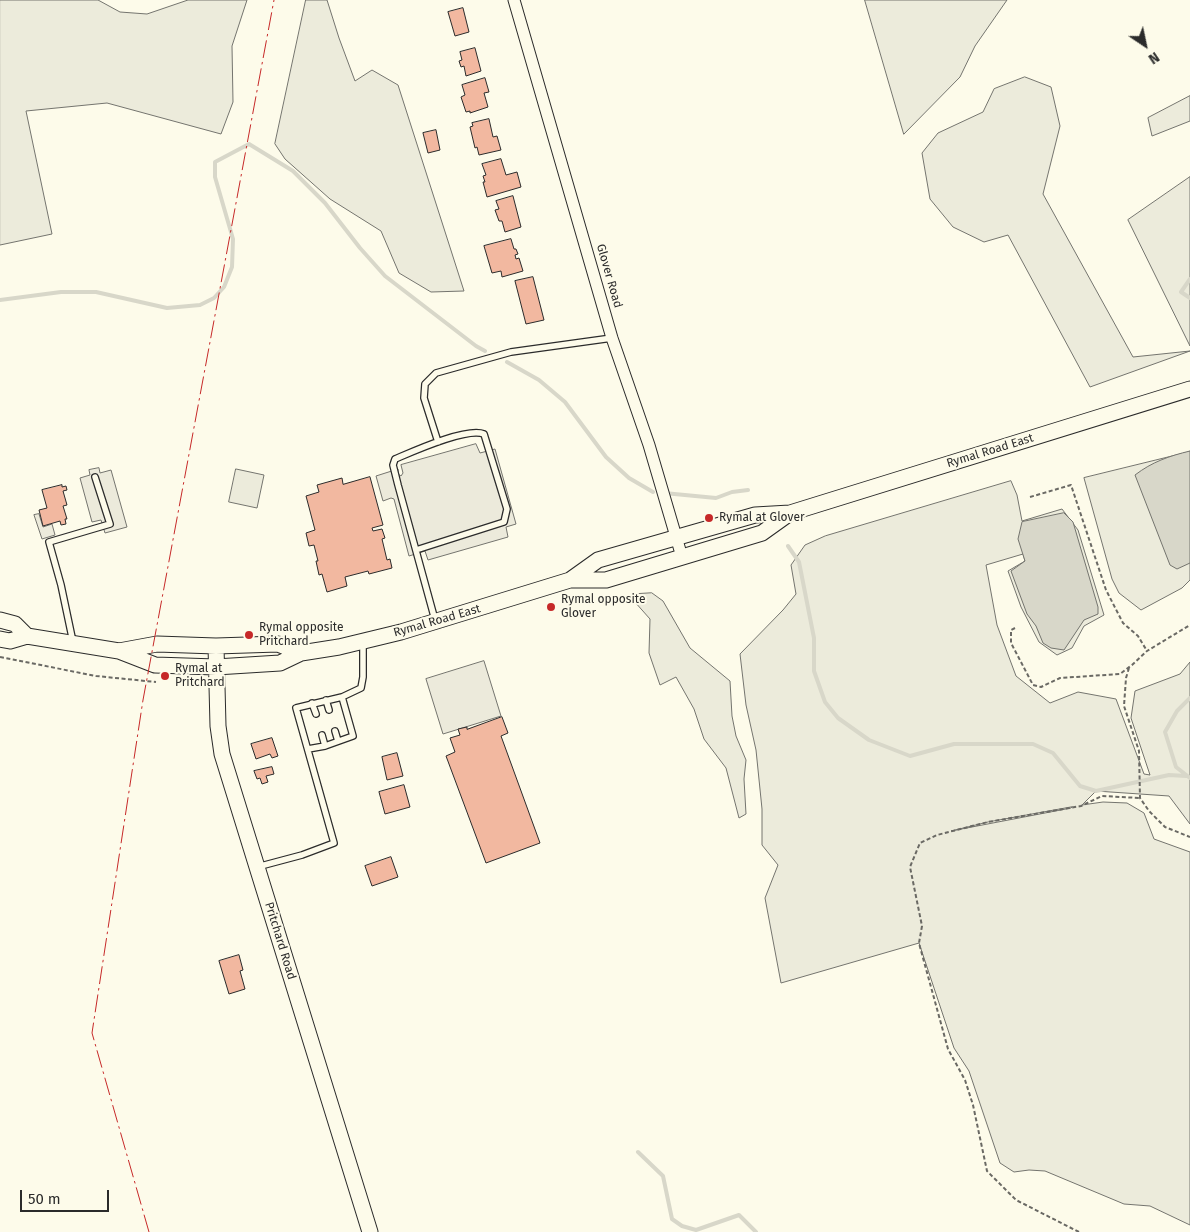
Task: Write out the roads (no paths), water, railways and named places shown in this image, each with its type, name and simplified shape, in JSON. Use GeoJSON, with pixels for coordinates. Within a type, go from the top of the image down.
{"type":"FeatureCollection","features":[{"type":"Feature","properties":{"kind":"main road","name":"Rymal Road East"},"geometry":{"type":"LineString","coordinates":[[570,580],[598,560],[755,515],[790,513],[1190,389]]}},
{"type":"Feature","properties":{"kind":"main road","name":"Rymal Road East"},"geometry":{"type":"LineString","coordinates":[[0,639],[10,641],[27,636],[119,651],[155,665],[216,667],[280,663],[301,653],[363,642],[570,580],[606,580],[762,533],[790,513]]}},
{"type":"Feature","properties":{"kind":"main road","name":"Rymal Road East"},"geometry":{"type":"LineString","coordinates":[[0,620],[15,624],[27,636]]}},
{"type":"Feature","properties":{"kind":"main road","name":"Rymal Road East"},"geometry":{"type":"LineString","coordinates":[[119,651],[157,644],[216,646],[278,644],[301,653]]}},
{"type":"Feature","properties":{"kind":"main road","name":"Pritchard Road"},"geometry":{"type":"LineString","coordinates":[[216,646],[218,726],[222,754],[370,1232]]}},
{"type":"Feature","properties":{"kind":"street","name":"Glover Road"},"geometry":{"type":"LineString","coordinates":[[514,0],[612,338],[649,445],[682,557]]}},
{"type":"Feature","properties":{"kind":"lane"},"geometry":{"type":"LineString","coordinates":[[438,442],[424,398],[425,384],[436,373],[511,352],[612,338]]}},
{"type":"Feature","properties":{"kind":"lane"},"geometry":{"type":"LineString","coordinates":[[416,550],[504,522],[507,509],[484,434],[478,432],[438,442],[395,459],[393,465],[435,622]]}},
{"type":"Feature","properties":{"kind":"lane"},"geometry":{"type":"LineString","coordinates":[[73,644],[61,585],[49,542],[110,524],[95,477]]}},
{"type":"Feature","properties":{"kind":"lane"},"geometry":{"type":"LineString","coordinates":[[257,867],[302,855],[334,843],[296,708],[342,697],[361,688],[363,677],[363,642]]}},
{"type":"Feature","properties":{"kind":"lane"},"geometry":{"type":"LineString","coordinates":[[308,749],[325,746],[353,736],[342,697]]}},
{"type":"Feature","properties":{"kind":"lane"},"geometry":{"type":"LineString","coordinates":[[326,700],[329,710]]}},
{"type":"Feature","properties":{"kind":"lane"},"geometry":{"type":"LineString","coordinates":[[312,703],[316,714]]}},
{"type":"Feature","properties":{"kind":"lane"},"geometry":{"type":"LineString","coordinates":[[335,731],[338,742]]}},
{"type":"Feature","properties":{"kind":"lane"},"geometry":{"type":"LineString","coordinates":[[322,735],[325,746]]}},
{"type":"Feature","properties":{"kind":"waterway"},"geometry":{"type":"LineString","coordinates":[[0,300],[61,292],[96,292],[167,308],[200,305],[214,298],[224,287],[232,267],[233,239],[215,177],[215,162],[249,144],[293,171],[325,203],[360,248],[385,276],[485,351]]}},
{"type":"Feature","properties":{"kind":"waterway"},"geometry":{"type":"LineString","coordinates":[[1190,279],[1181,292],[1190,298]]}},
{"type":"Feature","properties":{"kind":"waterway"},"geometry":{"type":"LineString","coordinates":[[507,362],[539,380],[565,402],[606,457],[629,478],[653,492]]}},
{"type":"Feature","properties":{"kind":"waterway"},"geometry":{"type":"LineString","coordinates":[[664,493],[716,498],[732,492],[748,490]]}},
{"type":"Feature","properties":{"kind":"waterway"},"geometry":{"type":"LineString","coordinates":[[788,546],[799,562],[814,638],[814,671],[825,702],[838,718],[869,740],[910,756],[954,744],[1033,744],[1053,753],[1080,786],[1096,791],[1169,775],[1186,776]]}},
{"type":"Feature","properties":{"kind":"waterway"},"geometry":{"type":"LineString","coordinates":[[1190,698],[1177,711],[1165,732],[1176,767],[1190,778]]}},
{"type":"Feature","properties":{"kind":"waterway"},"geometry":{"type":"LineString","coordinates":[[638,1152],[663,1176],[672,1219],[682,1226],[696,1230],[739,1215],[756,1232]]}},
{"type":"Feature","properties":{"kind":"place","name":"Rymal at Glover"},"geometry":{"type":"Point","coordinates":[709,518]}},
{"type":"Feature","properties":{"kind":"place","name":"Rymal opposite Glover"},"geometry":{"type":"Point","coordinates":[551,607]}},
{"type":"Feature","properties":{"kind":"place","name":"Rymal opposite Pritchard"},"geometry":{"type":"Point","coordinates":[249,635]}},
{"type":"Feature","properties":{"kind":"place","name":"Rymal at Pritchard"},"geometry":{"type":"Point","coordinates":[165,676]}}]}
